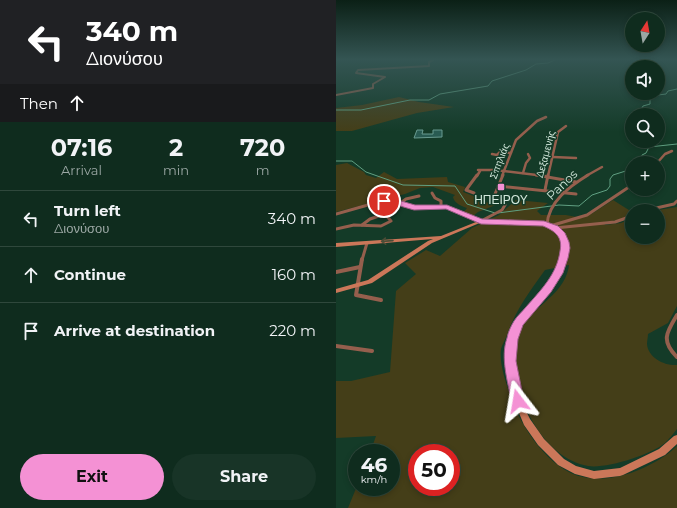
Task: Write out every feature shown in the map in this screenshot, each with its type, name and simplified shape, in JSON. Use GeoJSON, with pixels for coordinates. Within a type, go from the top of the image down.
{"type":"FeatureCollection","features":[{"type":"Feature","properties":{"kind":"main road"},"geometry":{"type":"LineString","coordinates":[[336,245],[428,240],[446,236],[481,221],[551,226],[562,234],[565,242],[562,266],[551,286],[518,323],[513,334],[510,351],[514,389],[527,422],[541,442],[561,462],[575,470],[594,475],[620,472],[662,452],[677,439]]}},
{"type":"Feature","properties":{"kind":"main road"},"geometry":{"type":"LineString","coordinates":[[336,291],[370,282],[428,240]]}},
{"type":"Feature","properties":{"kind":"street"},"geometry":{"type":"LineString","coordinates":[[336,96],[373,88],[374,84]]}},
{"type":"Feature","properties":{"kind":"street","name":"Σπηλιάς"},"geometry":{"type":"LineString","coordinates":[[481,221],[500,211],[505,205],[504,202],[496,196],[498,186],[516,140],[537,121],[546,117]]}},
{"type":"Feature","properties":{"kind":"street","name":"Δεξαμενής"},"geometry":{"type":"LineString","coordinates":[[545,190],[558,132],[566,126]]}},
{"type":"Feature","properties":{"kind":"street"},"geometry":{"type":"LineString","coordinates":[[663,156],[672,151]]}},
{"type":"Feature","properties":{"kind":"street"},"geometry":{"type":"LineString","coordinates":[[492,154],[497,155],[500,152],[511,153]]}},
{"type":"Feature","properties":{"kind":"street"},"geometry":{"type":"LineString","coordinates":[[523,173],[526,163],[530,158],[528,154]]}},
{"type":"Feature","properties":{"kind":"street"},"geometry":{"type":"LineString","coordinates":[[553,157],[576,158]]}},
{"type":"Feature","properties":{"kind":"street","name":"Panos"},"geometry":{"type":"LineString","coordinates":[[551,226],[547,214],[564,192],[589,172],[602,167]]}},
{"type":"Feature","properties":{"kind":"street"},"geometry":{"type":"LineString","coordinates":[[474,193],[466,190],[479,170],[548,176],[576,182]]}},
{"type":"Feature","properties":{"kind":"street"},"geometry":{"type":"LineString","coordinates":[[498,186],[576,194]]}},
{"type":"Feature","properties":{"kind":"street"},"geometry":{"type":"LineString","coordinates":[[551,226],[587,215],[625,190]]}},
{"type":"Feature","properties":{"kind":"street"},"geometry":{"type":"LineString","coordinates":[[432,193],[435,198],[441,201],[441,206]]}},
{"type":"Feature","properties":{"kind":"street"},"geometry":{"type":"LineString","coordinates":[[362,225],[370,218],[385,214],[406,199],[419,196]]}},
{"type":"Feature","properties":{"kind":"street"},"geometry":{"type":"LineString","coordinates":[[336,214],[357,206],[382,201],[401,203],[414,207],[447,207],[481,221]]}},
{"type":"Feature","properties":{"kind":"street"},"geometry":{"type":"LineString","coordinates":[[665,206],[674,204],[677,201]]}},
{"type":"Feature","properties":{"kind":"street"},"geometry":{"type":"LineString","coordinates":[[336,229],[346,226],[362,225],[371,227],[386,224],[391,221],[385,214]]}},
{"type":"Feature","properties":{"kind":"street"},"geometry":{"type":"LineString","coordinates":[[551,226],[619,222],[625,219]]}},
{"type":"Feature","properties":{"kind":"street"},"geometry":{"type":"LineString","coordinates":[[367,243],[360,267],[356,286],[356,295],[358,297],[381,300]]}},
{"type":"Feature","properties":{"kind":"street"},"geometry":{"type":"LineString","coordinates":[[336,272],[360,267]]}},
{"type":"Feature","properties":{"kind":"street"},"geometry":{"type":"LineString","coordinates":[[677,315],[669,328],[666,342],[667,347],[677,357]]}},
{"type":"Feature","properties":{"kind":"street"},"geometry":{"type":"LineString","coordinates":[[336,346],[372,350]]}},
{"type":"Feature","properties":{"kind":"shaded area"},"geometry":{"type":"Polygon","coordinates":[[[399,97],[419,102],[454,107],[417,113],[352,131],[336,131],[336,108],[362,105],[399,97]]]}},
{"type":"Feature","properties":{"kind":"shaded area"},"geometry":{"type":"Polygon","coordinates":[[[347,163],[364,172],[366,175],[376,178],[384,172],[397,179],[447,177],[448,182],[465,187],[463,192],[476,197],[475,201],[498,204],[478,212],[473,216],[463,213],[467,208],[456,203],[453,197],[455,195],[433,187],[420,188],[405,194],[336,212],[336,165],[347,163]]]}},
{"type":"Feature","properties":{"kind":"shaded area"},"geometry":{"type":"Polygon","coordinates":[[[516,200],[548,203],[537,211],[541,215],[566,215],[582,218],[613,200],[625,208],[625,217],[619,220],[604,222],[605,225],[625,221],[625,244],[665,244],[665,209],[677,207],[677,306],[668,323],[648,334],[647,343],[650,353],[658,360],[667,364],[677,365],[677,429],[665,443],[658,448],[628,460],[606,465],[588,466],[572,461],[557,451],[544,438],[533,422],[525,405],[515,369],[515,352],[518,337],[524,325],[532,315],[559,288],[565,278],[569,265],[545,270],[523,301],[514,318],[501,347],[501,355],[505,380],[515,409],[521,421],[538,446],[548,457],[571,473],[583,477],[598,479],[620,476],[634,472],[651,464],[665,456],[677,446],[677,508],[348,508],[353,496],[400,496],[400,444],[373,444],[376,436],[336,438],[336,381],[351,381],[390,372],[396,291],[416,274],[405,263],[426,250],[440,256],[472,228],[499,215],[516,200]]]}},
{"type":"Feature","properties":{"kind":"building"},"geometry":{"type":"Polygon","coordinates":[[[417,130],[423,130],[422,134],[433,134],[433,130],[442,130],[442,137],[414,138],[417,130]]]}},
{"type":"Feature","properties":{"kind":"waterway"},"geometry":{"type":"LineString","coordinates":[[336,110],[361,110],[410,100],[429,100],[440,94],[488,86],[490,84]]}},
{"type":"Feature","properties":{"kind":"waterway"},"geometry":{"type":"LineString","coordinates":[[642,108],[643,106],[650,104],[650,96],[666,94],[668,91],[677,89]]}},
{"type":"Feature","properties":{"kind":"waterway"},"geometry":{"type":"LineString","coordinates":[[642,156],[646,153],[649,147],[677,144]]}},
{"type":"Feature","properties":{"kind":"waterway"},"geometry":{"type":"LineString","coordinates":[[336,161],[352,161],[366,172],[403,185],[455,186],[467,204],[495,213]]}},
{"type":"Feature","properties":{"kind":"waterway"},"geometry":{"type":"LineString","coordinates":[[498,213],[559,205],[579,206],[592,195],[607,190],[610,186],[610,179],[613,175],[625,171]]}},
{"type":"Feature","properties":{"kind":"place","name":"ΗΠΕΙΡΟΥ"},"geometry":{"type":"Point","coordinates":[501,187]}},
{"type":"Feature","properties":{"kind":"route"},"geometry":{"type":"LineString","coordinates":[[384,201],[401,203],[409,207],[447,207],[481,221],[544,224],[557,229],[562,234],[565,242],[565,248],[562,266],[548,290],[518,323],[513,334],[510,361],[514,389],[518,401]]}}]}
